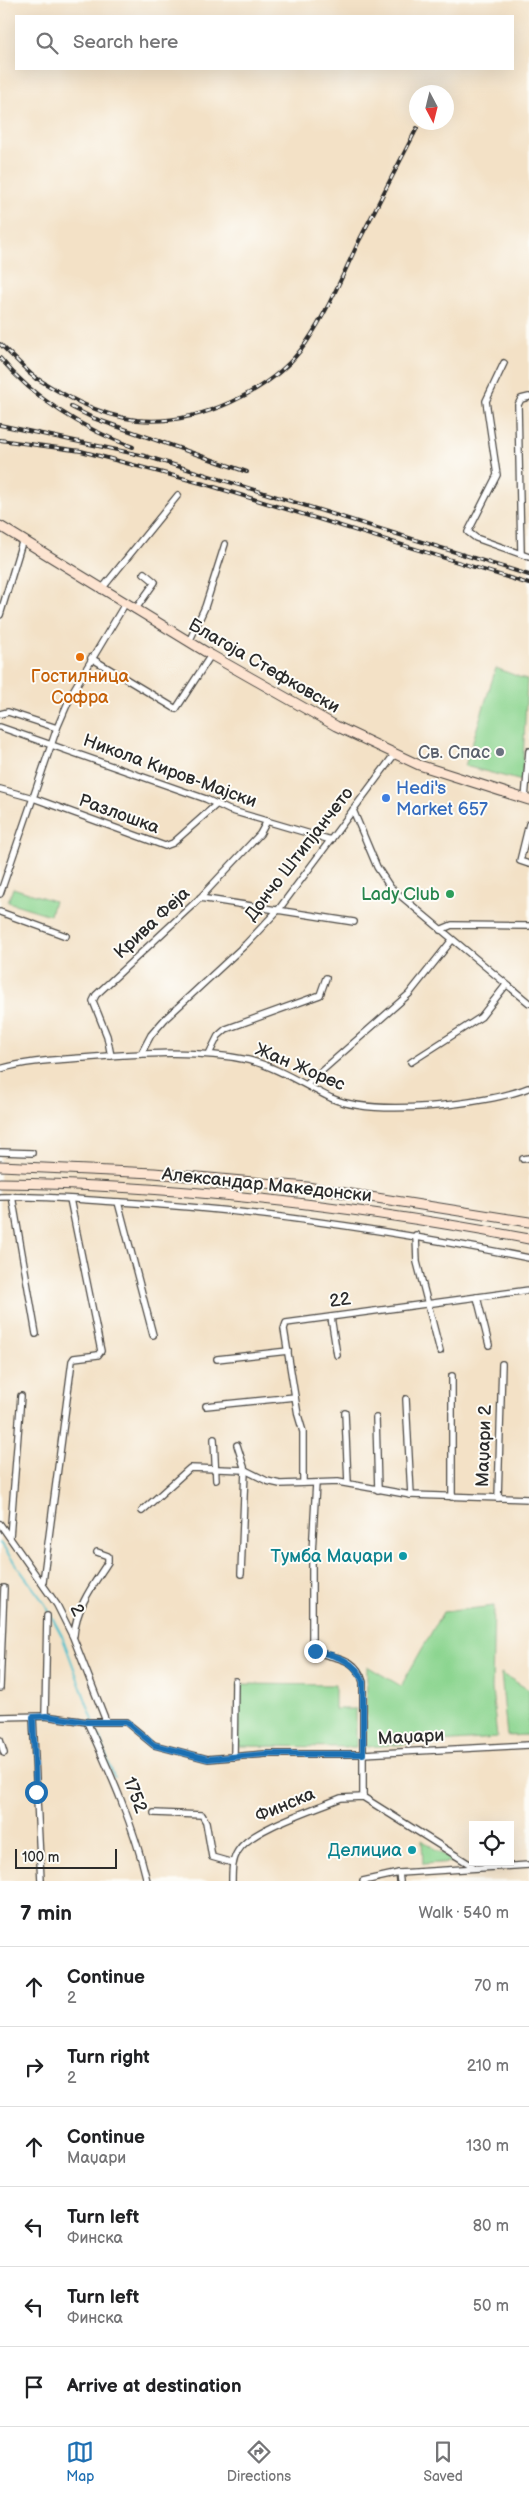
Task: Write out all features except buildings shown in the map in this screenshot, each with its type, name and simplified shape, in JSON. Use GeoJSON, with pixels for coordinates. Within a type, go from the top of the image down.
{"type":"FeatureCollection","features":[{"type":"Feature","properties":{"kind":"street"},"geometry":{"type":"LineString","coordinates":[[504,363],[486,401],[497,475],[468,532],[476,538],[529,557]]}},
{"type":"Feature","properties":{"kind":"street"},"geometry":{"type":"LineString","coordinates":[[521,554],[518,406],[521,399],[529,397]]}},
{"type":"Feature","properties":{"kind":"street"},"geometry":{"type":"LineString","coordinates":[[101,590],[178,495]]}},
{"type":"Feature","properties":{"kind":"street","name":"Благоја Стефковски"},"geometry":{"type":"LineString","coordinates":[[0,526],[101,590],[211,656],[313,713],[394,755],[438,772],[527,800]]}},
{"type":"Feature","properties":{"kind":"street"},"geometry":{"type":"LineString","coordinates":[[0,616],[23,540]]}},
{"type":"Feature","properties":{"kind":"street"},"geometry":{"type":"LineString","coordinates":[[189,642],[205,608],[225,544]]}},
{"type":"Feature","properties":{"kind":"street"},"geometry":{"type":"LineString","coordinates":[[135,610],[155,582],[144,573]]}},
{"type":"Feature","properties":{"kind":"street"},"geometry":{"type":"LineString","coordinates":[[0,894],[50,745],[73,691],[126,604]]}},
{"type":"Feature","properties":{"kind":"street"},"geometry":{"type":"LineString","coordinates":[[92,658],[176,709],[211,656]]}},
{"type":"Feature","properties":{"kind":"street"},"geometry":{"type":"LineString","coordinates":[[0,714],[8,712],[57,728]]}},
{"type":"Feature","properties":{"kind":"street","name":"Никола Киров-Мајски"},"geometry":{"type":"LineString","coordinates":[[0,727],[217,804],[331,840]]}},
{"type":"Feature","properties":{"kind":"street"},"geometry":{"type":"LineString","coordinates":[[527,800],[529,751]]}},
{"type":"Feature","properties":{"kind":"street","name":"Дончо Штипјанчето"},"geometry":{"type":"LineString","coordinates":[[141,1054],[151,1036],[165,1019],[246,944],[279,910],[394,755]]}},
{"type":"Feature","properties":{"kind":"street","name":"Разлошка"},"geometry":{"type":"LineString","coordinates":[[0,789],[33,798],[165,846],[173,843],[217,804]]}},
{"type":"Feature","properties":{"kind":"street"},"geometry":{"type":"LineString","coordinates":[[353,810],[377,867],[385,881],[397,895],[529,1003]]}},
{"type":"Feature","properties":{"kind":"street","name":"Крива Феја"},"geometry":{"type":"LineString","coordinates":[[111,1056],[107,1036],[94,998],[200,898],[260,834],[267,821]]}},
{"type":"Feature","properties":{"kind":"street"},"geometry":{"type":"LineString","coordinates":[[529,824],[520,861],[529,864]]}},
{"type":"Feature","properties":{"kind":"street"},"geometry":{"type":"LineString","coordinates":[[200,898],[354,922]]}},
{"type":"Feature","properties":{"kind":"street"},"geometry":{"type":"LineString","coordinates":[[0,912],[66,936]]}},
{"type":"Feature","properties":{"kind":"street"},"geometry":{"type":"LineString","coordinates":[[440,930],[452,925],[529,926]]}},
{"type":"Feature","properties":{"kind":"street"},"geometry":{"type":"LineString","coordinates":[[307,1084],[408,994],[452,940]]}},
{"type":"Feature","properties":{"kind":"street"},"geometry":{"type":"LineString","coordinates":[[209,1054],[222,1032],[320,995],[326,978]]}},
{"type":"Feature","properties":{"kind":"street"},"geometry":{"type":"LineString","coordinates":[[410,1062],[482,1017],[506,984]]}},
{"type":"Feature","properties":{"kind":"street","name":"Жан Жорес"},"geometry":{"type":"LineString","coordinates":[[0,1069],[36,1062],[111,1056],[209,1054],[251,1061],[307,1084],[331,1098],[368,1106],[429,1106],[466,1103],[493,1099],[528,1088]]}},
{"type":"Feature","properties":{"kind":"street"},"geometry":{"type":"LineString","coordinates":[[0,1152],[32,1152]]}},
{"type":"Feature","properties":{"kind":"street","name":"Александар Македонски"},"geometry":{"type":"LineString","coordinates":[[0,1166],[154,1173],[307,1187],[529,1222]]}},
{"type":"Feature","properties":{"kind":"street","name":"Александар Македонски"},"geometry":{"type":"LineString","coordinates":[[0,1183],[163,1190],[281,1201],[377,1213],[529,1239]]}},
{"type":"Feature","properties":{"kind":"street"},"geometry":{"type":"LineString","coordinates":[[0,1197],[12,1196],[118,1202],[276,1215],[416,1235],[529,1258]]}},
{"type":"Feature","properties":{"kind":"street"},"geometry":{"type":"LineString","coordinates":[[12,1196],[36,1334]]}},
{"type":"Feature","properties":{"kind":"street"},"geometry":{"type":"LineString","coordinates":[[43,1582],[72,1361],[74,1358],[98,1355],[101,1351],[70,1199]]}},
{"type":"Feature","properties":{"kind":"street"},"geometry":{"type":"LineString","coordinates":[[118,1202],[153,1335]]}},
{"type":"Feature","properties":{"kind":"street"},"geometry":{"type":"LineString","coordinates":[[416,1235],[417,1262],[440,1352]]}},
{"type":"Feature","properties":{"kind":"street","name":"22"},"geometry":{"type":"LineString","coordinates":[[303,1483],[303,1432],[295,1397],[284,1329],[286,1323],[529,1290]]}},
{"type":"Feature","properties":{"kind":"street"},"geometry":{"type":"LineString","coordinates":[[477,1297],[488,1344]]}},
{"type":"Feature","properties":{"kind":"street"},"geometry":{"type":"LineString","coordinates":[[331,1316],[337,1355]]}},
{"type":"Feature","properties":{"kind":"street"},"geometry":{"type":"LineString","coordinates":[[217,1359],[288,1350]]}},
{"type":"Feature","properties":{"kind":"street","name":"Маџари 2"},"geometry":{"type":"LineString","coordinates":[[502,1364],[498,1498],[529,1499]]}},
{"type":"Feature","properties":{"kind":"street"},"geometry":{"type":"LineString","coordinates":[[452,1376],[452,1497]]}},
{"type":"Feature","properties":{"kind":"street"},"geometry":{"type":"LineString","coordinates":[[10,1537],[21,1396]]}},
{"type":"Feature","properties":{"kind":"street"},"geometry":{"type":"LineString","coordinates":[[206,1406],[295,1397]]}},
{"type":"Feature","properties":{"kind":"street"},"geometry":{"type":"LineString","coordinates":[[406,1399],[411,1496]]}},
{"type":"Feature","properties":{"kind":"street"},"geometry":{"type":"LineString","coordinates":[[345,1413],[348,1483]]}},
{"type":"Feature","properties":{"kind":"street"},"geometry":{"type":"LineString","coordinates":[[376,1418],[378,1490]]}},
{"type":"Feature","properties":{"kind":"street"},"geometry":{"type":"LineString","coordinates":[[214,1439],[216,1480]]}},
{"type":"Feature","properties":{"kind":"street"},"geometry":{"type":"LineString","coordinates":[[237,1445],[245,1470],[241,1574]]}},
{"type":"Feature","properties":{"kind":"street"},"geometry":{"type":"LineString","coordinates":[[142,1511],[188,1469],[215,1468],[245,1470],[273,1482],[348,1483],[411,1496],[498,1498]]}},
{"type":"Feature","properties":{"kind":"street"},"geometry":{"type":"LineString","coordinates":[[316,1483],[311,1615],[312,1648],[315,1651],[344,1660],[360,1672],[363,1682],[363,1798],[474,1867]]}},
{"type":"Feature","properties":{"kind":"street","name":"2"},"geometry":{"type":"LineString","coordinates":[[0,1524],[43,1582],[74,1637],[106,1721]]}},
{"type":"Feature","properties":{"kind":"street"},"geometry":{"type":"LineString","coordinates":[[74,1637],[77,1617],[86,1597],[108,1562],[108,1556],[97,1552]]}},
{"type":"Feature","properties":{"kind":"street"},"geometry":{"type":"LineString","coordinates":[[0,1688],[4,1588]]}},
{"type":"Feature","properties":{"kind":"street"},"geometry":{"type":"LineString","coordinates":[[46,1716],[47,1616]]}},
{"type":"Feature","properties":{"kind":"street"},"geometry":{"type":"LineString","coordinates":[[0,1717],[46,1716],[87,1722],[126,1722],[154,1745],[195,1756],[220,1759],[234,1757],[235,1682]]}},
{"type":"Feature","properties":{"kind":"street"},"geometry":{"type":"LineString","coordinates":[[33,1717],[41,1881]]}},
{"type":"Feature","properties":{"kind":"street","name":"1752"},"geometry":{"type":"LineString","coordinates":[[87,1722],[112,1776],[139,1848],[147,1881]]}},
{"type":"Feature","properties":{"kind":"street"},"geometry":{"type":"LineString","coordinates":[[0,1740],[4,1752]]}},
{"type":"Feature","properties":{"kind":"street","name":"Маџари"},"geometry":{"type":"LineString","coordinates":[[234,1757],[265,1754],[363,1754],[529,1745]]}},
{"type":"Feature","properties":{"kind":"street","name":"Финска"},"geometry":{"type":"LineString","coordinates":[[232,1881],[233,1863],[237,1852],[251,1836],[341,1798],[363,1798]]}},
{"type":"Feature","properties":{"kind":"street"},"geometry":{"type":"LineString","coordinates":[[154,1813],[202,1814],[206,1822],[212,1857],[233,1863]]}},
{"type":"Feature","properties":{"kind":"street"},"geometry":{"type":"LineString","coordinates":[[363,1881],[399,1872],[529,1865]]}},
{"type":"Feature","properties":{"kind":"street"},"geometry":{"type":"LineString","coordinates":[[399,1872],[400,1881]]}},
{"type":"Feature","properties":{"kind":"green space"},"geometry":{"type":"Polygon","coordinates":[[[496,668],[527,680],[522,781],[465,766],[496,668]]]}},
{"type":"Feature","properties":{"kind":"green space"},"geometry":{"type":"Polygon","coordinates":[[[13,888],[54,901],[50,915],[8,902],[13,888]]]}},
{"type":"Feature","properties":{"kind":"green space"},"geometry":{"type":"Polygon","coordinates":[[[494,1606],[492,1689],[497,1738],[366,1747],[367,1666],[401,1686],[443,1612],[494,1606]]]}},
{"type":"Feature","properties":{"kind":"green space"},"geometry":{"type":"Polygon","coordinates":[[[501,1673],[529,1690],[529,1735],[507,1736],[501,1673]]]}},
{"type":"Feature","properties":{"kind":"green space"},"geometry":{"type":"Polygon","coordinates":[[[238,1684],[335,1685],[335,1709],[356,1709],[356,1747],[238,1746],[238,1684]]]}},
{"type":"Feature","properties":{"kind":"green space"},"geometry":{"type":"Polygon","coordinates":[[[422,1840],[454,1862],[423,1864],[422,1840]]]}},
{"type":"Feature","properties":{"kind":"waterway"},"geometry":{"type":"LineString","coordinates":[[0,1543],[45,1604],[62,1636],[114,1777]]}},
{"type":"Feature","properties":{"kind":"railway"},"geometry":{"type":"LineString","coordinates":[[30,374],[94,409],[137,420],[184,417],[207,411],[231,402],[274,377],[291,361],[314,331],[416,130]]}},
{"type":"Feature","properties":{"kind":"railway"},"geometry":{"type":"LineString","coordinates":[[0,344],[36,379]]}},
{"type":"Feature","properties":{"kind":"railway"},"geometry":{"type":"LineString","coordinates":[[0,358],[28,387],[61,411],[78,422],[133,447]]}},
{"type":"Feature","properties":{"kind":"railway"},"geometry":{"type":"LineString","coordinates":[[71,407],[93,418],[247,472]]}},
{"type":"Feature","properties":{"kind":"railway"},"geometry":{"type":"LineString","coordinates":[[0,425],[145,456],[529,575]]}},
{"type":"Feature","properties":{"kind":"railway"},"geometry":{"type":"LineString","coordinates":[[0,440],[81,451],[208,485],[529,584]]}},
{"type":"Feature","properties":{"kind":"place","name":"Гостилница Софра"},"geometry":{"type":"Point","coordinates":[80,657]}},
{"type":"Feature","properties":{"kind":"place","name":"Св. Спас"},"geometry":{"type":"Point","coordinates":[500,752]}},
{"type":"Feature","properties":{"kind":"place","name":"Hedi's Market 657"},"geometry":{"type":"Point","coordinates":[386,798]}},
{"type":"Feature","properties":{"kind":"place","name":"Lady Club"},"geometry":{"type":"Point","coordinates":[450,894]}},
{"type":"Feature","properties":{"kind":"place","name":"Тумба Маџари"},"geometry":{"type":"Point","coordinates":[403,1556]}},
{"type":"Feature","properties":{"kind":"place","name":"Делициа"},"geometry":{"type":"Point","coordinates":[412,1850]}},
{"type":"Feature","properties":{"kind":"route"},"geometry":{"type":"LineString","coordinates":[[36,1792],[36,1749],[33,1717],[46,1716],[87,1722],[126,1722],[154,1745],[208,1759],[265,1754],[363,1754],[363,1682],[360,1672],[356,1667],[344,1660],[315,1651]]}}]}
